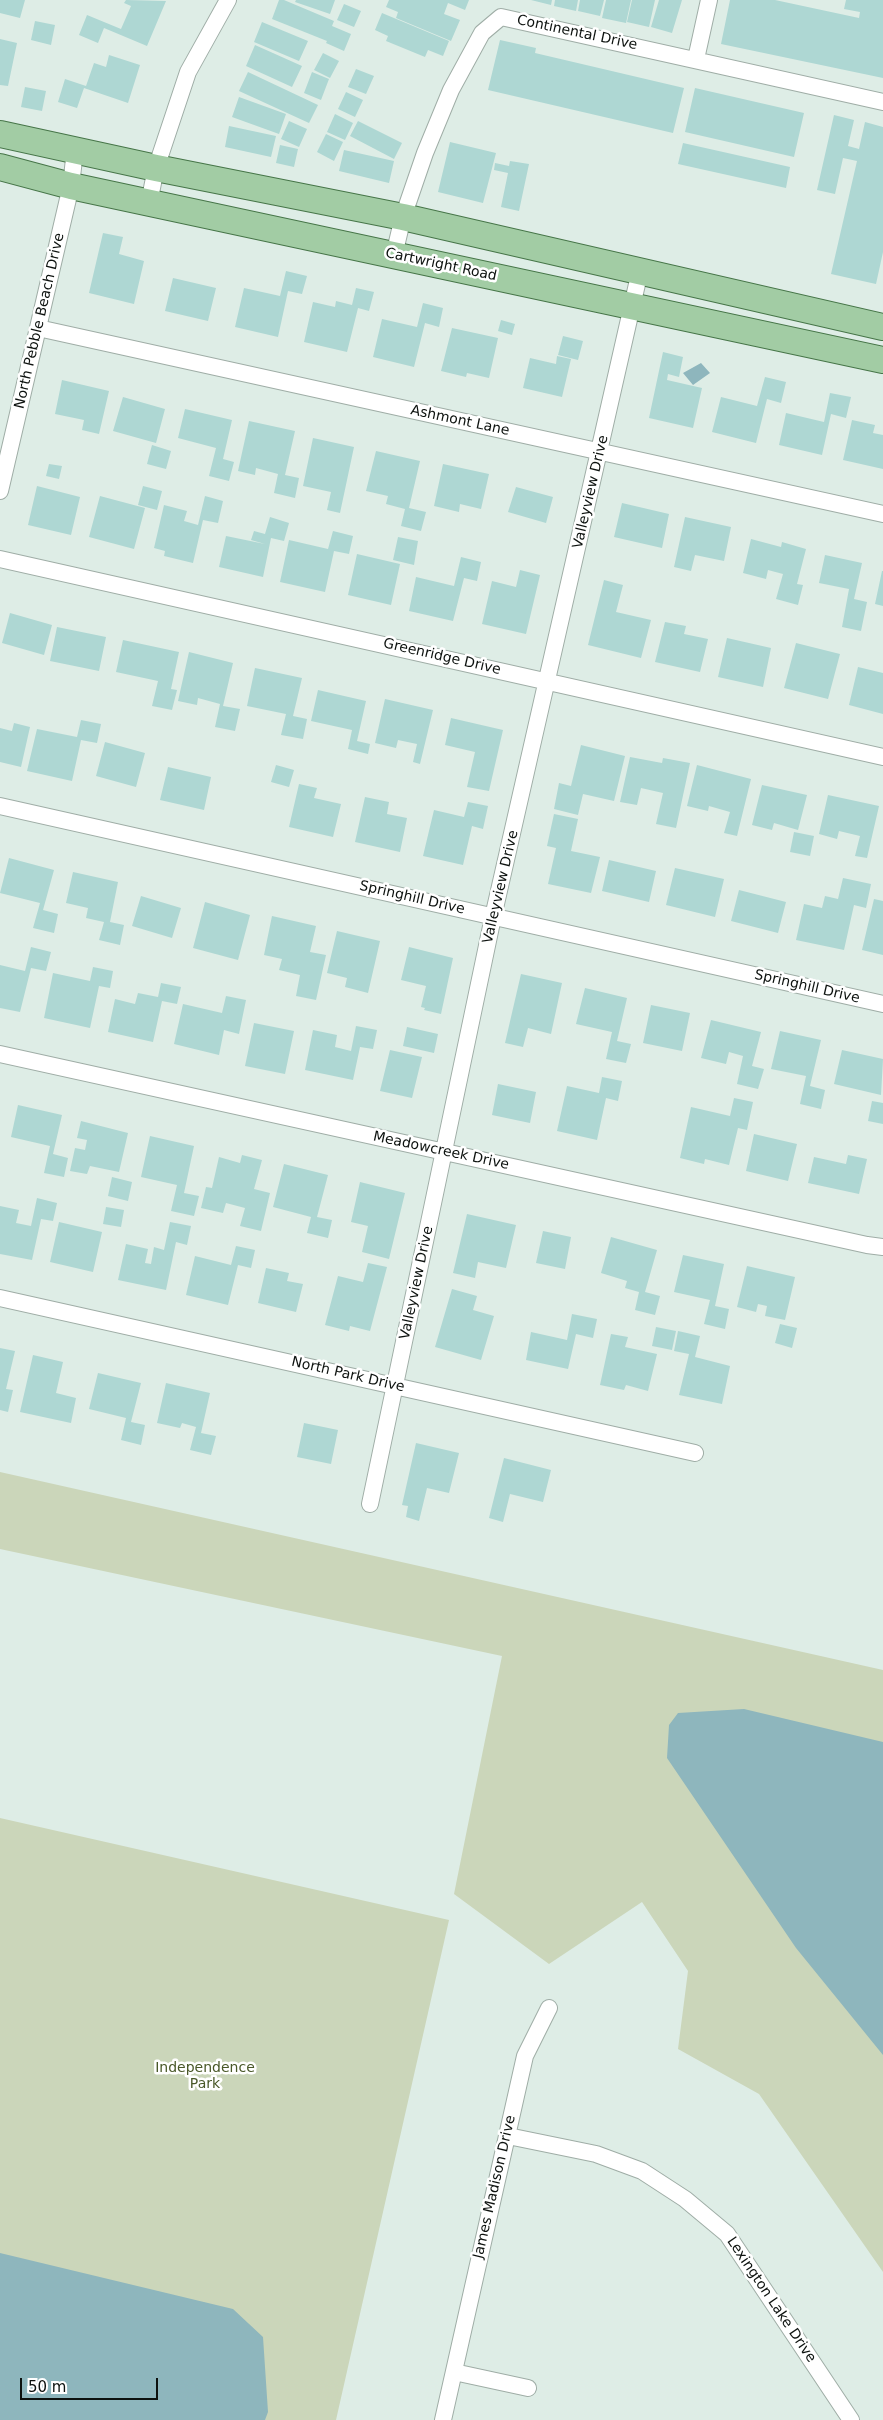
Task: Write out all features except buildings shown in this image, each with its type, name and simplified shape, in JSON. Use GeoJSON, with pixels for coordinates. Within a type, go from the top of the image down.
{"type":"FeatureCollection","features":[{"type":"Feature","properties":{"kind":"main road"},"geometry":{"type":"LineString","coordinates":[[0,134],[403,218],[883,326]]}},
{"type":"Feature","properties":{"kind":"main road","name":"Cartwright Road"},"geometry":{"type":"LineString","coordinates":[[0,167],[71,186],[631,308],[883,360]]}},
{"type":"Feature","properties":{"kind":"street"},"geometry":{"type":"LineString","coordinates":[[149,203],[156,168],[188,72],[228,0]]}},
{"type":"Feature","properties":{"kind":"street"},"geometry":{"type":"LineString","coordinates":[[696,59],[710,0]]}},
{"type":"Feature","properties":{"kind":"street","name":"Continental Drive"},"geometry":{"type":"LineString","coordinates":[[394,255],[403,218],[425,153],[451,90],[482,32],[501,17],[883,102]]}},
{"type":"Feature","properties":{"kind":"street","name":"North Pebble Beach Drive"},"geometry":{"type":"LineString","coordinates":[[0,491],[71,186],[75,150]]}},
{"type":"Feature","properties":{"kind":"street","name":"Valleyview Drive"},"geometry":{"type":"LineString","coordinates":[[370,1504],[493,917],[549,681],[640,271]]}},
{"type":"Feature","properties":{"kind":"street","name":"Ashmont Lane"},"geometry":{"type":"LineString","coordinates":[[38,328],[883,514]]}},
{"type":"Feature","properties":{"kind":"street","name":"Greenridge Drive"},"geometry":{"type":"LineString","coordinates":[[0,559],[883,757]]}},
{"type":"Feature","properties":{"kind":"street","name":"Springhill Drive"},"geometry":{"type":"LineString","coordinates":[[0,806],[883,1004]]}},
{"type":"Feature","properties":{"kind":"street","name":"Meadowcreek Drive"},"geometry":{"type":"LineString","coordinates":[[0,1054],[883,1247]]}},
{"type":"Feature","properties":{"kind":"street","name":"North Park Drive"},"geometry":{"type":"LineString","coordinates":[[0,1298],[695,1453]]}},
{"type":"Feature","properties":{"kind":"street","name":"James Madison Drive"},"geometry":{"type":"LineString","coordinates":[[443,2420],[486,2220],[508,2136],[525,2056],[550,2008]]}},
{"type":"Feature","properties":{"kind":"street","name":"Lexington Lake Drive"},"geometry":{"type":"LineString","coordinates":[[508,2136],[596,2154],[642,2171],[699,2210],[727,2234],[849,2419]]}},
{"type":"Feature","properties":{"kind":"street"},"geometry":{"type":"LineString","coordinates":[[454,2372],[528,2388]]}},
{"type":"Feature","properties":{"kind":"green space"},"geometry":{"type":"Polygon","coordinates":[[[0,1472],[883,1670],[883,2272],[759,2094],[678,2049],[688,1971],[642,1902],[549,1964],[454,1894],[502,1656],[0,1549],[0,1472]]]}},
{"type":"Feature","properties":{"kind":"green space","name":"Independence Park"},"geometry":{"type":"Polygon","coordinates":[[[0,1818],[449,1920],[336,2420],[0,2420],[0,1818]]]}},
{"type":"Feature","properties":{"kind":"water"},"geometry":{"type":"Polygon","coordinates":[[[701,363],[710,373],[693,385],[683,373],[701,363]]]}},
{"type":"Feature","properties":{"kind":"water"},"geometry":{"type":"Polygon","coordinates":[[[744,1709],[883,1742],[883,2055],[796,1948],[667,1758],[669,1725],[678,1713],[744,1709]]]}},
{"type":"Feature","properties":{"kind":"water"},"geometry":{"type":"Polygon","coordinates":[[[0,2253],[233,2309],[263,2337],[268,2412],[265,2420],[0,2420],[0,2253]]]}}]}
